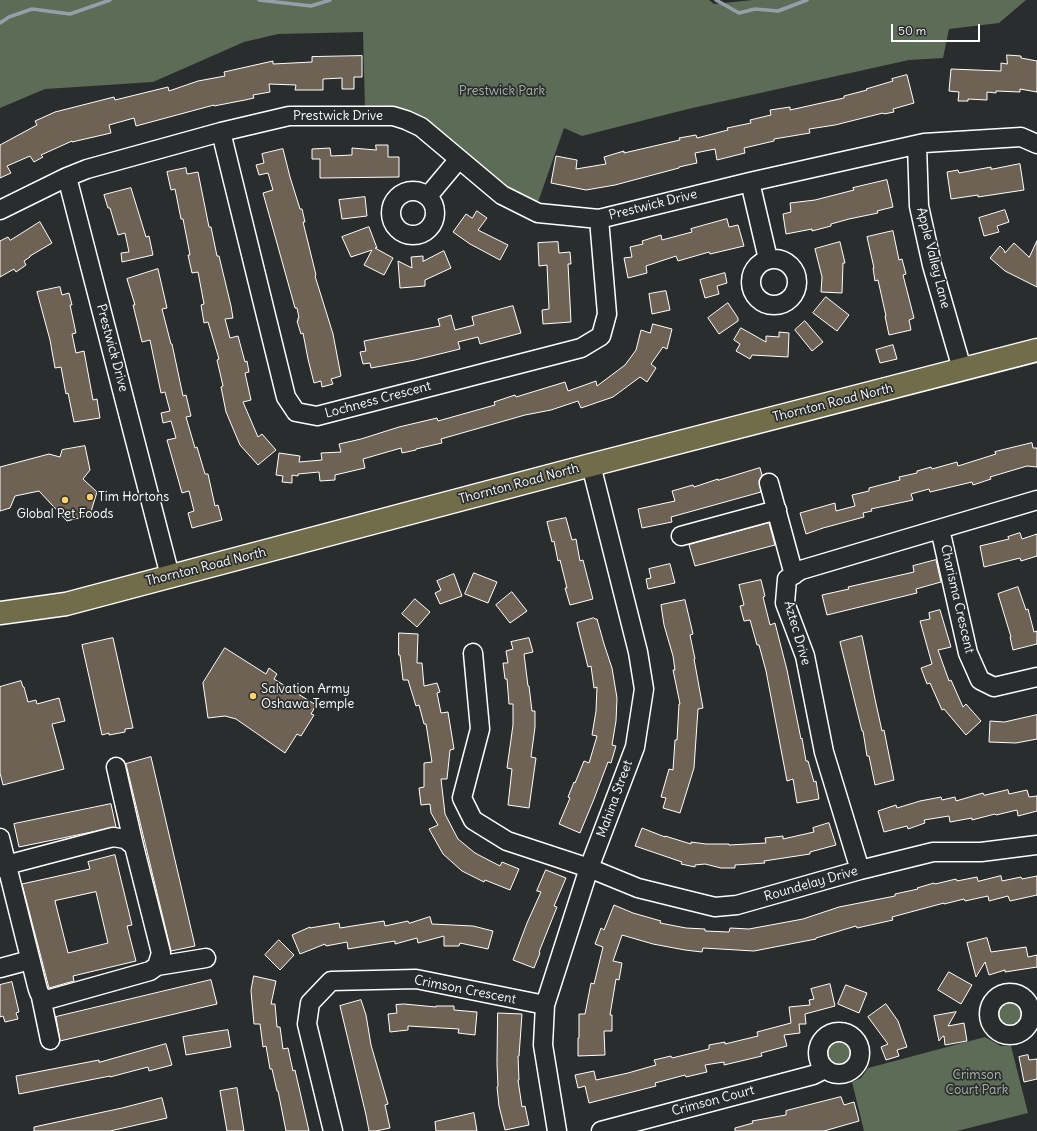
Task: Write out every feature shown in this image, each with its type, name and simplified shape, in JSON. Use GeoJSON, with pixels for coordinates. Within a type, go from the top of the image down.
{"type":"FeatureCollection","features":[{"type":"Feature","properties":{"kind":"main road","name":"Thornton Road North"},"geometry":{"type":"LineString","coordinates":[[0,613],[66,604],[590,465],[1037,350]]}},
{"type":"Feature","properties":{"kind":"street","name":"Prestwick Drive"},"geometry":{"type":"LineString","coordinates":[[170,576],[67,177],[87,169],[221,132],[289,116],[393,116],[421,127],[502,195],[538,213],[599,218],[924,143],[1021,137],[1037,144]]}},
{"type":"Feature","properties":{"kind":"street","name":"Lochness Crescent"},"geometry":{"type":"LineString","coordinates":[[221,132],[286,397],[296,412],[317,416],[581,348],[602,336],[607,314],[599,218]]}},
{"type":"Feature","properties":{"kind":"street","name":"Apple Valley Lane"},"geometry":{"type":"LineString","coordinates":[[917,145],[919,206],[932,265],[962,369]]}},
{"type":"Feature","properties":{"kind":"street"},"geometry":{"type":"LineString","coordinates":[[428,196],[460,159]]}},
{"type":"Feature","properties":{"kind":"street"},"geometry":{"type":"LineString","coordinates":[[0,210],[67,177]]}},
{"type":"Feature","properties":{"kind":"street"},"geometry":{"type":"LineString","coordinates":[[750,182],[768,259]]}},
{"type":"Feature","properties":{"kind":"street","name":"Mahina Street"},"geometry":{"type":"LineString","coordinates":[[557,1131],[543,1044],[544,1005],[589,868],[635,747],[644,689],[638,652],[590,465]]}},
{"type":"Feature","properties":{"kind":"street"},"geometry":{"type":"LineString","coordinates":[[769,483],[794,575],[801,570],[1037,500]]}},
{"type":"Feature","properties":{"kind":"street"},"geometry":{"type":"LineString","coordinates":[[681,536],[777,510]]}},
{"type":"Feature","properties":{"kind":"street","name":"Charisma Crescent"},"geometry":{"type":"LineString","coordinates":[[940,529],[968,652],[980,680],[994,687],[1037,676]]}},
{"type":"Feature","properties":{"kind":"street","name":"Aztec Drive"},"geometry":{"type":"LineString","coordinates":[[794,575],[787,579],[785,603],[805,656],[824,752],[860,870]]}},
{"type":"Feature","properties":{"kind":"street","name":"Roundelay Drive"},"geometry":{"type":"LineString","coordinates":[[473,653],[480,728],[462,798],[473,820],[507,841],[589,868],[638,888],[715,907],[737,905],[860,870],[933,852],[981,852],[1037,845]]}},
{"type":"Feature","properties":{"kind":"street"},"geometry":{"type":"LineString","coordinates":[[116,767],[161,953],[157,966]]}},
{"type":"Feature","properties":{"kind":"street"},"geometry":{"type":"LineString","coordinates":[[3,867],[113,837],[125,839],[134,846]]}},
{"type":"Feature","properties":{"kind":"street"},"geometry":{"type":"LineString","coordinates":[[0,838],[3,867],[41,997],[50,1040]]}},
{"type":"Feature","properties":{"kind":"street"},"geometry":{"type":"LineString","coordinates":[[41,997],[44,999],[50,998],[150,971],[157,966],[206,958]]}},
{"type":"Feature","properties":{"kind":"street"},"geometry":{"type":"LineString","coordinates":[[0,968],[30,960]]}},
{"type":"Feature","properties":{"kind":"street","name":"Crimson Crescent"},"geometry":{"type":"LineString","coordinates":[[333,1131],[307,1024],[310,1003],[331,981],[416,979],[544,1005]]}},
{"type":"Feature","properties":{"kind":"street","name":"Crimson Court"},"geometry":{"type":"LineString","coordinates":[[601,1131],[806,1077],[825,1069]]}},
{"type":"Feature","properties":{"kind":"green space","name":"Prestwick Park"},"geometry":{"type":"Polygon","coordinates":[[[0,0],[709,0],[714,4],[753,0],[1026,0],[999,23],[949,29],[943,58],[909,60],[688,109],[582,136],[564,128],[538,202],[515,194],[423,119],[365,110],[363,32],[278,34],[244,42],[153,82],[45,89],[0,108],[0,0]]]}},
{"type":"Feature","properties":{"kind":"green space"},"geometry":{"type":"Polygon","coordinates":[[[1010,999],[1021,1003],[1025,1014],[1021,1025],[1010,1029],[999,1025],[995,1014],[999,1003],[1010,999]]]}},
{"type":"Feature","properties":{"kind":"green space","name":"Crimson Court Park"},"geometry":{"type":"Polygon","coordinates":[[[985,1037],[1001,1046],[1011,1046],[1028,1113],[957,1131],[864,1131],[852,1082],[861,1078],[868,1068],[985,1037]]]}},
{"type":"Feature","properties":{"kind":"green space"},"geometry":{"type":"Polygon","coordinates":[[[840,1038],[851,1042],[855,1053],[851,1064],[840,1068],[829,1064],[825,1053],[829,1042],[840,1038]]]}},
{"type":"Feature","properties":{"kind":"building"},"geometry":{"type":"Polygon","coordinates":[[[1007,55],[1021,56],[1021,58],[1037,61],[1037,92],[1020,89],[1020,92],[987,92],[987,100],[968,99],[968,101],[958,101],[959,92],[949,91],[951,69],[1001,71],[1001,63],[1007,64],[1007,55]]]}},
{"type":"Feature","properties":{"kind":"building"},"geometry":{"type":"Polygon","coordinates":[[[362,56],[362,77],[354,77],[354,89],[342,89],[342,78],[323,79],[323,90],[295,90],[296,85],[269,84],[270,92],[253,95],[254,98],[214,105],[136,126],[134,118],[109,125],[111,133],[72,141],[41,155],[43,157],[34,162],[30,156],[7,166],[11,173],[0,178],[0,145],[37,125],[35,121],[55,112],[114,97],[115,100],[168,87],[169,91],[198,81],[225,76],[224,72],[273,61],[273,64],[312,62],[312,57],[362,56]]]}},
{"type":"Feature","properties":{"kind":"building"},"geometry":{"type":"Polygon","coordinates":[[[907,75],[914,103],[893,109],[894,112],[809,129],[810,133],[774,139],[774,141],[744,148],[745,153],[717,160],[715,149],[695,153],[697,163],[615,185],[586,190],[551,183],[556,156],[577,160],[576,169],[606,164],[604,157],[624,151],[624,153],[680,140],[679,138],[696,135],[697,138],[728,130],[727,128],[751,123],[750,120],[771,115],[770,110],[790,107],[790,110],[844,98],[844,96],[867,90],[866,89],[893,81],[892,79],[907,75]]]}},
{"type":"Feature","properties":{"kind":"building"},"geometry":{"type":"Polygon","coordinates":[[[376,145],[388,145],[388,157],[399,157],[399,177],[320,178],[320,159],[312,159],[312,149],[330,148],[331,156],[352,155],[352,148],[376,150],[376,145]]]}},
{"type":"Feature","properties":{"kind":"building"},"geometry":{"type":"Polygon","coordinates":[[[283,149],[300,209],[302,209],[305,222],[303,222],[315,276],[333,334],[341,376],[331,379],[333,384],[322,387],[321,381],[314,383],[303,333],[301,334],[297,321],[299,318],[297,308],[295,308],[263,193],[273,190],[268,173],[259,175],[256,165],[264,163],[262,154],[283,149]]]}},
{"type":"Feature","properties":{"kind":"building"},"geometry":{"type":"Polygon","coordinates":[[[1020,164],[1024,190],[978,197],[978,195],[951,199],[947,172],[958,170],[959,173],[991,167],[991,169],[1020,164]]]}},
{"type":"Feature","properties":{"kind":"building"},"geometry":{"type":"Polygon","coordinates":[[[186,168],[187,174],[198,172],[209,227],[211,227],[217,256],[219,256],[231,306],[233,318],[225,319],[230,338],[238,336],[245,362],[247,361],[249,372],[245,373],[251,400],[243,402],[258,437],[262,434],[276,450],[258,465],[240,445],[226,412],[221,387],[223,386],[217,360],[219,359],[208,322],[204,323],[201,305],[204,304],[198,272],[192,273],[183,219],[181,219],[175,189],[171,190],[167,172],[186,168]]]}},
{"type":"Feature","properties":{"kind":"building"},"geometry":{"type":"Polygon","coordinates":[[[887,180],[893,207],[877,211],[878,213],[849,219],[812,231],[812,229],[786,234],[783,214],[791,212],[790,203],[815,200],[854,190],[853,188],[887,180]]]}},
{"type":"Feature","properties":{"kind":"building"},"geometry":{"type":"Polygon","coordinates":[[[131,188],[146,237],[149,236],[153,255],[122,262],[121,253],[129,252],[125,233],[118,235],[110,208],[108,208],[104,195],[131,188]]]}},
{"type":"Feature","properties":{"kind":"building"},"geometry":{"type":"Polygon","coordinates":[[[365,197],[367,216],[342,219],[339,200],[365,197]]]}},
{"type":"Feature","properties":{"kind":"building"},"geometry":{"type":"Polygon","coordinates":[[[1005,210],[1009,222],[997,226],[999,232],[984,236],[979,218],[1005,210]]]}},
{"type":"Feature","properties":{"kind":"building"},"geometry":{"type":"Polygon","coordinates":[[[477,211],[487,218],[478,230],[508,245],[500,260],[470,244],[453,232],[466,214],[472,218],[477,211]]]}},
{"type":"Feature","properties":{"kind":"building"},"geometry":{"type":"Polygon","coordinates":[[[727,219],[729,227],[738,225],[744,246],[710,254],[709,252],[678,261],[676,256],[646,266],[647,273],[628,278],[624,258],[632,257],[630,247],[643,244],[642,241],[661,235],[662,240],[692,232],[691,229],[727,219]]]}},
{"type":"Feature","properties":{"kind":"building"},"geometry":{"type":"Polygon","coordinates":[[[40,222],[52,243],[30,256],[24,261],[26,265],[16,272],[14,269],[0,277],[0,241],[8,237],[10,240],[40,222]]]}},
{"type":"Feature","properties":{"kind":"building"},"geometry":{"type":"Polygon","coordinates":[[[369,227],[377,248],[375,248],[393,258],[384,275],[364,265],[372,250],[351,257],[342,237],[369,227]]]}},
{"type":"Feature","properties":{"kind":"building"},"geometry":{"type":"Polygon","coordinates":[[[893,231],[899,260],[902,259],[906,274],[903,275],[914,318],[909,320],[911,330],[889,335],[878,280],[875,281],[874,268],[867,237],[893,231]]]}},
{"type":"Feature","properties":{"kind":"building"},"geometry":{"type":"Polygon","coordinates":[[[1037,241],[1037,287],[1005,271],[990,258],[1000,246],[1005,253],[1014,243],[1029,257],[1037,241]]]}},
{"type":"Feature","properties":{"kind":"building"},"geometry":{"type":"Polygon","coordinates":[[[558,242],[559,253],[570,252],[571,264],[568,264],[571,322],[543,324],[542,310],[549,309],[547,265],[539,266],[538,243],[558,242]]]}},
{"type":"Feature","properties":{"kind":"building"},"geometry":{"type":"Polygon","coordinates":[[[840,242],[845,263],[843,263],[842,293],[821,292],[822,277],[815,249],[840,242]]]}},
{"type":"Feature","properties":{"kind":"building"},"geometry":{"type":"Polygon","coordinates":[[[444,251],[451,268],[425,280],[425,286],[400,288],[398,261],[412,268],[411,257],[423,256],[423,261],[444,251]]]}},
{"type":"Feature","properties":{"kind":"building"},"geometry":{"type":"Polygon","coordinates":[[[158,269],[167,308],[162,309],[172,344],[183,396],[186,395],[191,416],[186,417],[195,448],[197,447],[205,474],[208,474],[215,506],[218,505],[222,520],[192,528],[188,513],[194,511],[189,491],[182,493],[167,440],[176,438],[171,421],[163,423],[161,413],[170,411],[165,392],[161,393],[150,340],[142,342],[133,305],[135,305],[127,279],[158,269]]]}},
{"type":"Feature","properties":{"kind":"building"},"geometry":{"type":"Polygon","coordinates":[[[725,273],[727,283],[717,286],[719,294],[705,298],[700,280],[725,273]]]}},
{"type":"Feature","properties":{"kind":"building"},"geometry":{"type":"Polygon","coordinates":[[[60,287],[62,295],[69,293],[76,333],[72,334],[76,353],[84,351],[93,400],[97,399],[100,418],[74,422],[68,393],[66,394],[61,367],[55,368],[50,340],[37,292],[60,287]]]}},
{"type":"Feature","properties":{"kind":"building"},"geometry":{"type":"Polygon","coordinates":[[[666,291],[670,310],[652,314],[649,294],[666,291]]]}},
{"type":"Feature","properties":{"kind":"building"},"geometry":{"type":"Polygon","coordinates":[[[826,297],[849,315],[837,331],[813,313],[826,297]]]}},
{"type":"Feature","properties":{"kind":"building"},"geometry":{"type":"Polygon","coordinates":[[[728,303],[738,318],[738,321],[719,334],[708,318],[728,303]]]}},
{"type":"Feature","properties":{"kind":"building"},"geometry":{"type":"Polygon","coordinates":[[[513,306],[521,333],[480,344],[478,337],[458,342],[460,349],[415,360],[371,368],[370,363],[363,364],[360,352],[366,351],[364,341],[440,326],[438,319],[451,315],[455,330],[474,325],[472,317],[513,306]]]}},
{"type":"Feature","properties":{"kind":"building"},"geometry":{"type":"Polygon","coordinates":[[[805,321],[823,342],[812,351],[795,330],[805,321]]]}},
{"type":"Feature","properties":{"kind":"building"},"geometry":{"type":"Polygon","coordinates":[[[653,324],[672,329],[667,349],[663,347],[651,364],[656,368],[647,382],[640,377],[613,397],[581,408],[578,401],[551,410],[525,415],[441,439],[442,443],[402,453],[401,448],[363,459],[365,468],[335,475],[335,480],[320,481],[319,472],[298,474],[298,476],[292,475],[292,483],[282,482],[283,476],[276,475],[279,453],[300,456],[299,462],[322,460],[321,453],[341,452],[339,444],[437,418],[438,421],[495,405],[494,402],[515,395],[516,397],[565,382],[568,391],[596,381],[597,386],[625,365],[636,350],[641,330],[650,333],[653,324]]]}},
{"type":"Feature","properties":{"kind":"building"},"geometry":{"type":"Polygon","coordinates":[[[741,328],[766,342],[766,336],[779,337],[779,332],[789,333],[788,357],[752,355],[750,359],[736,351],[740,344],[734,340],[741,328]]]}},
{"type":"Feature","properties":{"kind":"building"},"geometry":{"type":"Polygon","coordinates":[[[893,345],[897,359],[880,363],[876,350],[893,345]]]}},
{"type":"Feature","properties":{"kind":"building"},"geometry":{"type":"Polygon","coordinates":[[[1032,443],[1033,448],[1037,448],[1037,467],[1027,466],[990,477],[991,479],[973,485],[972,482],[930,492],[929,489],[911,494],[913,500],[871,509],[872,511],[863,513],[864,517],[806,534],[800,513],[835,503],[836,511],[855,506],[852,495],[869,491],[869,488],[900,480],[899,477],[917,473],[917,471],[931,467],[932,469],[957,462],[958,466],[996,454],[995,452],[1032,443]]]}},
{"type":"Feature","properties":{"kind":"building"},"geometry":{"type":"Polygon","coordinates":[[[85,446],[90,470],[83,479],[97,492],[90,515],[67,521],[39,491],[15,496],[10,508],[0,511],[0,467],[49,454],[60,457],[62,450],[85,446]]]}},
{"type":"Feature","properties":{"kind":"building"},"geometry":{"type":"Polygon","coordinates":[[[760,468],[762,475],[759,481],[761,492],[671,517],[672,522],[642,528],[638,509],[675,501],[672,491],[693,485],[694,487],[760,468]]]}},
{"type":"Feature","properties":{"kind":"building"},"geometry":{"type":"Polygon","coordinates":[[[566,518],[572,540],[576,539],[580,561],[583,560],[593,599],[570,605],[560,560],[558,561],[554,541],[552,542],[547,522],[566,518]]]}},
{"type":"Feature","properties":{"kind":"building"},"geometry":{"type":"Polygon","coordinates":[[[769,523],[775,545],[695,566],[689,545],[769,523]]]}},
{"type":"Feature","properties":{"kind":"building"},"geometry":{"type":"Polygon","coordinates":[[[1020,533],[1022,539],[1037,534],[1037,556],[1021,561],[1020,558],[984,567],[980,546],[1009,539],[1008,537],[1020,533]]]}},
{"type":"Feature","properties":{"kind":"building"},"geometry":{"type":"Polygon","coordinates":[[[936,560],[941,582],[916,589],[917,593],[827,615],[822,595],[849,589],[848,587],[914,572],[913,566],[936,560]]]}},
{"type":"Feature","properties":{"kind":"building"},"geometry":{"type":"Polygon","coordinates":[[[670,564],[675,583],[648,589],[646,579],[651,578],[649,569],[670,564]]]}},
{"type":"Feature","properties":{"kind":"building"},"geometry":{"type":"Polygon","coordinates":[[[474,573],[497,582],[488,603],[465,594],[474,573]]]}},
{"type":"Feature","properties":{"kind":"building"},"geometry":{"type":"Polygon","coordinates":[[[454,574],[462,596],[440,604],[435,593],[441,590],[437,581],[454,574]]]}},
{"type":"Feature","properties":{"kind":"building"},"geometry":{"type":"Polygon","coordinates":[[[761,580],[765,596],[763,597],[770,625],[775,623],[787,670],[806,761],[808,761],[814,782],[816,781],[819,799],[797,803],[793,779],[787,781],[766,671],[750,620],[744,621],[740,606],[744,605],[739,585],[761,580]]]}},
{"type":"Feature","properties":{"kind":"building"},"geometry":{"type":"Polygon","coordinates":[[[1018,587],[1026,610],[1028,609],[1034,632],[1037,631],[1037,644],[1013,650],[1011,637],[998,594],[1018,587]]]}},
{"type":"Feature","properties":{"kind":"building"},"geometry":{"type":"Polygon","coordinates":[[[512,592],[527,611],[510,623],[496,605],[512,592]]]}},
{"type":"Feature","properties":{"kind":"building"},"geometry":{"type":"Polygon","coordinates":[[[415,599],[430,612],[417,627],[402,614],[415,599]]]}},
{"type":"Feature","properties":{"kind":"building"},"geometry":{"type":"Polygon","coordinates":[[[685,600],[693,634],[690,635],[703,708],[698,709],[694,768],[680,813],[663,808],[666,798],[661,797],[669,769],[673,770],[680,704],[673,670],[675,670],[673,656],[664,625],[661,605],[685,600]]]}},
{"type":"Feature","properties":{"kind":"building"},"geometry":{"type":"Polygon","coordinates":[[[940,610],[951,647],[938,650],[949,681],[951,680],[963,707],[966,704],[981,721],[966,735],[944,709],[942,710],[930,683],[927,684],[921,668],[932,664],[920,621],[930,619],[929,613],[940,610]]]}},
{"type":"Feature","properties":{"kind":"building"},"geometry":{"type":"Polygon","coordinates":[[[594,618],[597,619],[612,668],[617,698],[616,721],[612,745],[616,746],[611,763],[608,762],[580,833],[559,824],[570,798],[568,797],[584,761],[589,763],[597,736],[592,735],[596,711],[597,687],[594,688],[591,666],[588,667],[577,623],[594,618]]]}},
{"type":"Feature","properties":{"kind":"building"},"geometry":{"type":"Polygon","coordinates":[[[399,633],[418,634],[417,663],[422,663],[424,686],[437,683],[440,692],[437,693],[441,713],[448,712],[454,749],[450,750],[447,779],[441,779],[445,814],[458,839],[475,853],[500,866],[502,862],[519,869],[510,890],[485,880],[484,882],[462,871],[443,854],[429,829],[438,825],[431,813],[430,804],[421,805],[419,788],[424,787],[424,763],[432,762],[426,724],[424,724],[419,705],[416,706],[408,680],[403,680],[399,655],[399,633]]]}},
{"type":"Feature","properties":{"kind":"building"},"geometry":{"type":"Polygon","coordinates":[[[862,636],[894,780],[875,785],[840,642],[862,636]]]}},
{"type":"Feature","properties":{"kind":"building"},"geometry":{"type":"Polygon","coordinates":[[[113,638],[133,728],[125,729],[125,732],[102,735],[82,645],[113,638]]]}},
{"type":"Feature","properties":{"kind":"building"},"geometry":{"type":"Polygon","coordinates":[[[529,638],[533,652],[524,654],[532,711],[535,711],[535,727],[531,757],[536,758],[529,808],[508,805],[512,769],[507,768],[513,725],[513,704],[509,704],[507,679],[505,679],[503,663],[508,663],[506,651],[513,649],[511,642],[529,638]]]}},
{"type":"Feature","properties":{"kind":"building","name":"Salvation Army Oshawa Temple"},"geometry":{"type":"Polygon","coordinates":[[[225,648],[266,674],[269,668],[277,674],[274,679],[316,705],[311,714],[314,715],[301,736],[297,734],[285,753],[236,719],[225,716],[208,718],[203,683],[225,648]]]}},
{"type":"Feature","properties":{"kind":"building"},"geometry":{"type":"Polygon","coordinates":[[[21,681],[28,702],[36,700],[37,704],[59,698],[65,721],[52,724],[64,769],[3,785],[0,773],[0,687],[21,681]]]}},
{"type":"Feature","properties":{"kind":"building"},"geometry":{"type":"Polygon","coordinates":[[[1037,715],[1037,739],[1016,743],[989,742],[990,721],[1004,722],[1037,715]]]}},
{"type":"Feature","properties":{"kind":"building"},"geometry":{"type":"Polygon","coordinates":[[[151,757],[195,946],[171,951],[126,764],[151,757]]]}},
{"type":"Feature","properties":{"kind":"building"},"geometry":{"type":"Polygon","coordinates":[[[1008,790],[1009,794],[1027,790],[1029,797],[1037,796],[1037,811],[1018,816],[1017,810],[972,820],[972,818],[950,822],[949,816],[924,820],[925,823],[908,829],[907,826],[884,832],[878,811],[896,805],[897,808],[920,801],[941,797],[942,800],[955,797],[956,801],[983,793],[984,795],[1008,790]]]}},
{"type":"Feature","properties":{"kind":"building"},"geometry":{"type":"Polygon","coordinates":[[[111,804],[116,827],[19,847],[14,824],[111,804]]]}},
{"type":"Feature","properties":{"kind":"building"},"geometry":{"type":"Polygon","coordinates":[[[829,823],[836,845],[810,852],[810,854],[764,861],[765,863],[735,865],[735,868],[721,868],[705,864],[695,865],[695,867],[681,864],[682,862],[635,846],[642,828],[665,837],[691,844],[691,842],[729,845],[766,843],[765,838],[783,836],[783,839],[814,832],[813,828],[829,823]]]}},
{"type":"Feature","properties":{"kind":"building"},"geometry":{"type":"Polygon","coordinates":[[[115,855],[132,925],[127,926],[136,961],[73,976],[74,981],[49,988],[22,884],[90,869],[88,862],[115,855]],[[96,892],[55,901],[68,953],[108,943],[96,892]]]}},
{"type":"Feature","properties":{"kind":"building"},"geometry":{"type":"Polygon","coordinates":[[[546,870],[566,878],[554,906],[557,907],[534,968],[513,960],[541,892],[537,891],[546,870]]]}},
{"type":"Feature","properties":{"kind":"building"},"geometry":{"type":"Polygon","coordinates":[[[1001,876],[1002,881],[1021,877],[1022,879],[1037,876],[1037,895],[1010,901],[1008,896],[989,901],[988,896],[965,901],[964,899],[892,917],[893,920],[857,928],[856,926],[816,939],[754,951],[703,948],[702,952],[685,950],[653,944],[622,935],[613,961],[622,963],[619,980],[616,979],[610,1015],[612,1015],[612,1031],[604,1031],[605,1055],[578,1056],[579,1014],[585,1014],[591,983],[594,984],[603,947],[595,944],[601,928],[604,930],[614,905],[633,913],[661,921],[660,923],[686,928],[705,929],[705,931],[729,932],[730,928],[749,929],[803,919],[839,907],[895,896],[895,894],[918,889],[917,888],[934,883],[977,877],[978,881],[1001,876]]]}},
{"type":"Feature","properties":{"kind":"building"},"geometry":{"type":"Polygon","coordinates":[[[430,917],[432,924],[473,926],[493,931],[488,949],[460,943],[459,946],[444,946],[444,936],[418,943],[417,938],[395,944],[395,941],[348,949],[347,942],[326,946],[325,944],[300,954],[292,935],[310,927],[339,923],[340,928],[384,921],[385,926],[408,921],[409,923],[430,917]]]}},
{"type":"Feature","properties":{"kind":"building"},"geometry":{"type":"Polygon","coordinates":[[[987,938],[991,952],[1026,947],[1028,957],[1037,955],[1037,967],[1005,972],[1005,970],[989,975],[985,962],[976,977],[967,943],[987,938]]]}},
{"type":"Feature","properties":{"kind":"building"},"geometry":{"type":"Polygon","coordinates":[[[279,940],[294,955],[280,970],[265,955],[279,940]]]}},
{"type":"Feature","properties":{"kind":"building"},"geometry":{"type":"Polygon","coordinates":[[[949,972],[972,985],[961,1004],[938,990],[949,972]]]}},
{"type":"Feature","properties":{"kind":"building"},"geometry":{"type":"Polygon","coordinates":[[[254,976],[276,981],[271,1004],[275,1004],[277,1027],[280,1027],[283,1049],[288,1048],[293,1071],[295,1070],[309,1131],[286,1131],[278,1091],[272,1069],[270,1069],[266,1046],[263,1047],[260,1024],[254,1024],[251,991],[254,976]]]}},
{"type":"Feature","properties":{"kind":"building"},"geometry":{"type":"Polygon","coordinates":[[[211,980],[217,1004],[60,1041],[56,1017],[211,980]]]}},
{"type":"Feature","properties":{"kind":"building"},"geometry":{"type":"Polygon","coordinates":[[[12,982],[19,1012],[16,1013],[18,1019],[5,1022],[3,1016],[0,1017],[0,985],[12,982]]]}},
{"type":"Feature","properties":{"kind":"building"},"geometry":{"type":"Polygon","coordinates":[[[830,984],[835,1006],[805,1014],[806,1024],[799,1024],[800,1033],[784,1035],[787,1046],[761,1053],[762,1056],[724,1065],[724,1062],[705,1065],[707,1072],[686,1077],[685,1075],[655,1083],[656,1086],[589,1103],[585,1086],[578,1088],[575,1075],[594,1071],[596,1080],[628,1073],[656,1065],[654,1060],[671,1056],[672,1058],[709,1049],[709,1045],[725,1042],[725,1044],[758,1036],[757,1032],[791,1023],[789,1007],[810,1005],[809,1000],[814,999],[811,989],[830,984]]]}},
{"type":"Feature","properties":{"kind":"building"},"geometry":{"type":"Polygon","coordinates":[[[846,985],[867,993],[859,1013],[838,1004],[846,985]]]}},
{"type":"Feature","properties":{"kind":"building"},"geometry":{"type":"Polygon","coordinates":[[[361,1000],[366,1015],[371,1045],[388,1104],[385,1105],[390,1128],[376,1131],[369,1131],[340,1006],[361,1000]]]}},
{"type":"Feature","properties":{"kind":"building"},"geometry":{"type":"Polygon","coordinates":[[[404,1004],[436,1007],[454,1006],[454,1010],[477,1012],[475,1035],[458,1033],[459,1029],[408,1026],[408,1030],[390,1032],[388,1014],[397,1013],[396,1005],[404,1004]]]}},
{"type":"Feature","properties":{"kind":"building"},"geometry":{"type":"Polygon","coordinates":[[[886,1004],[898,1021],[907,1047],[897,1050],[899,1056],[886,1060],[881,1047],[888,1044],[868,1017],[886,1004]]]}},
{"type":"Feature","properties":{"kind":"building"},"geometry":{"type":"Polygon","coordinates":[[[956,1012],[948,1026],[964,1023],[967,1041],[945,1045],[944,1036],[939,1041],[934,1016],[956,1012]]]}},
{"type":"Feature","properties":{"kind":"building"},"geometry":{"type":"Polygon","coordinates":[[[498,1013],[522,1014],[518,1056],[518,1080],[522,1107],[525,1106],[529,1125],[505,1130],[499,1106],[497,1087],[498,1013]]]}},
{"type":"Feature","properties":{"kind":"building"},"geometry":{"type":"Polygon","coordinates":[[[228,1030],[231,1047],[186,1055],[183,1037],[228,1030]]]}},
{"type":"Feature","properties":{"kind":"building"},"geometry":{"type":"Polygon","coordinates":[[[166,1044],[172,1065],[149,1071],[148,1067],[110,1077],[19,1094],[16,1076],[99,1060],[99,1062],[166,1044]]]}},
{"type":"Feature","properties":{"kind":"building"},"geometry":{"type":"Polygon","coordinates":[[[1028,1055],[1029,1060],[1037,1059],[1037,1079],[1024,1082],[1019,1057],[1028,1055]]]}},
{"type":"Feature","properties":{"kind":"building"},"geometry":{"type":"Polygon","coordinates":[[[237,1088],[244,1131],[227,1131],[220,1091],[237,1088]]]}},
{"type":"Feature","properties":{"kind":"building"},"geometry":{"type":"Polygon","coordinates":[[[841,1097],[844,1105],[854,1102],[859,1121],[824,1131],[735,1131],[735,1128],[753,1123],[752,1121],[786,1115],[786,1111],[841,1097]]]}},
{"type":"Feature","properties":{"kind":"building"},"geometry":{"type":"Polygon","coordinates":[[[162,1098],[167,1118],[110,1131],[34,1131],[34,1127],[162,1098]]]}},
{"type":"Feature","properties":{"kind":"building"},"geometry":{"type":"Polygon","coordinates":[[[474,1113],[477,1131],[436,1131],[435,1122],[474,1113]]]}},
{"type":"Feature","properties":{"kind":"waterway"},"geometry":{"type":"LineString","coordinates":[[0,23],[9,17],[32,9],[70,14],[110,0]]}},
{"type":"Feature","properties":{"kind":"waterway"},"geometry":{"type":"LineString","coordinates":[[259,0],[311,6],[330,0]]}},
{"type":"Feature","properties":{"kind":"waterway"},"geometry":{"type":"LineString","coordinates":[[716,0],[739,13],[755,9],[778,11],[807,0]]}},
{"type":"Feature","properties":{"kind":"place","name":"Tim Hortons"},"geometry":{"type":"Point","coordinates":[90,497]}},
{"type":"Feature","properties":{"kind":"place","name":"Global Pet Foods"},"geometry":{"type":"Point","coordinates":[65,500]}},
{"type":"Feature","properties":{"kind":"place","name":"Salvation Army Oshawa Temple"},"geometry":{"type":"Point","coordinates":[253,696]}}]}
